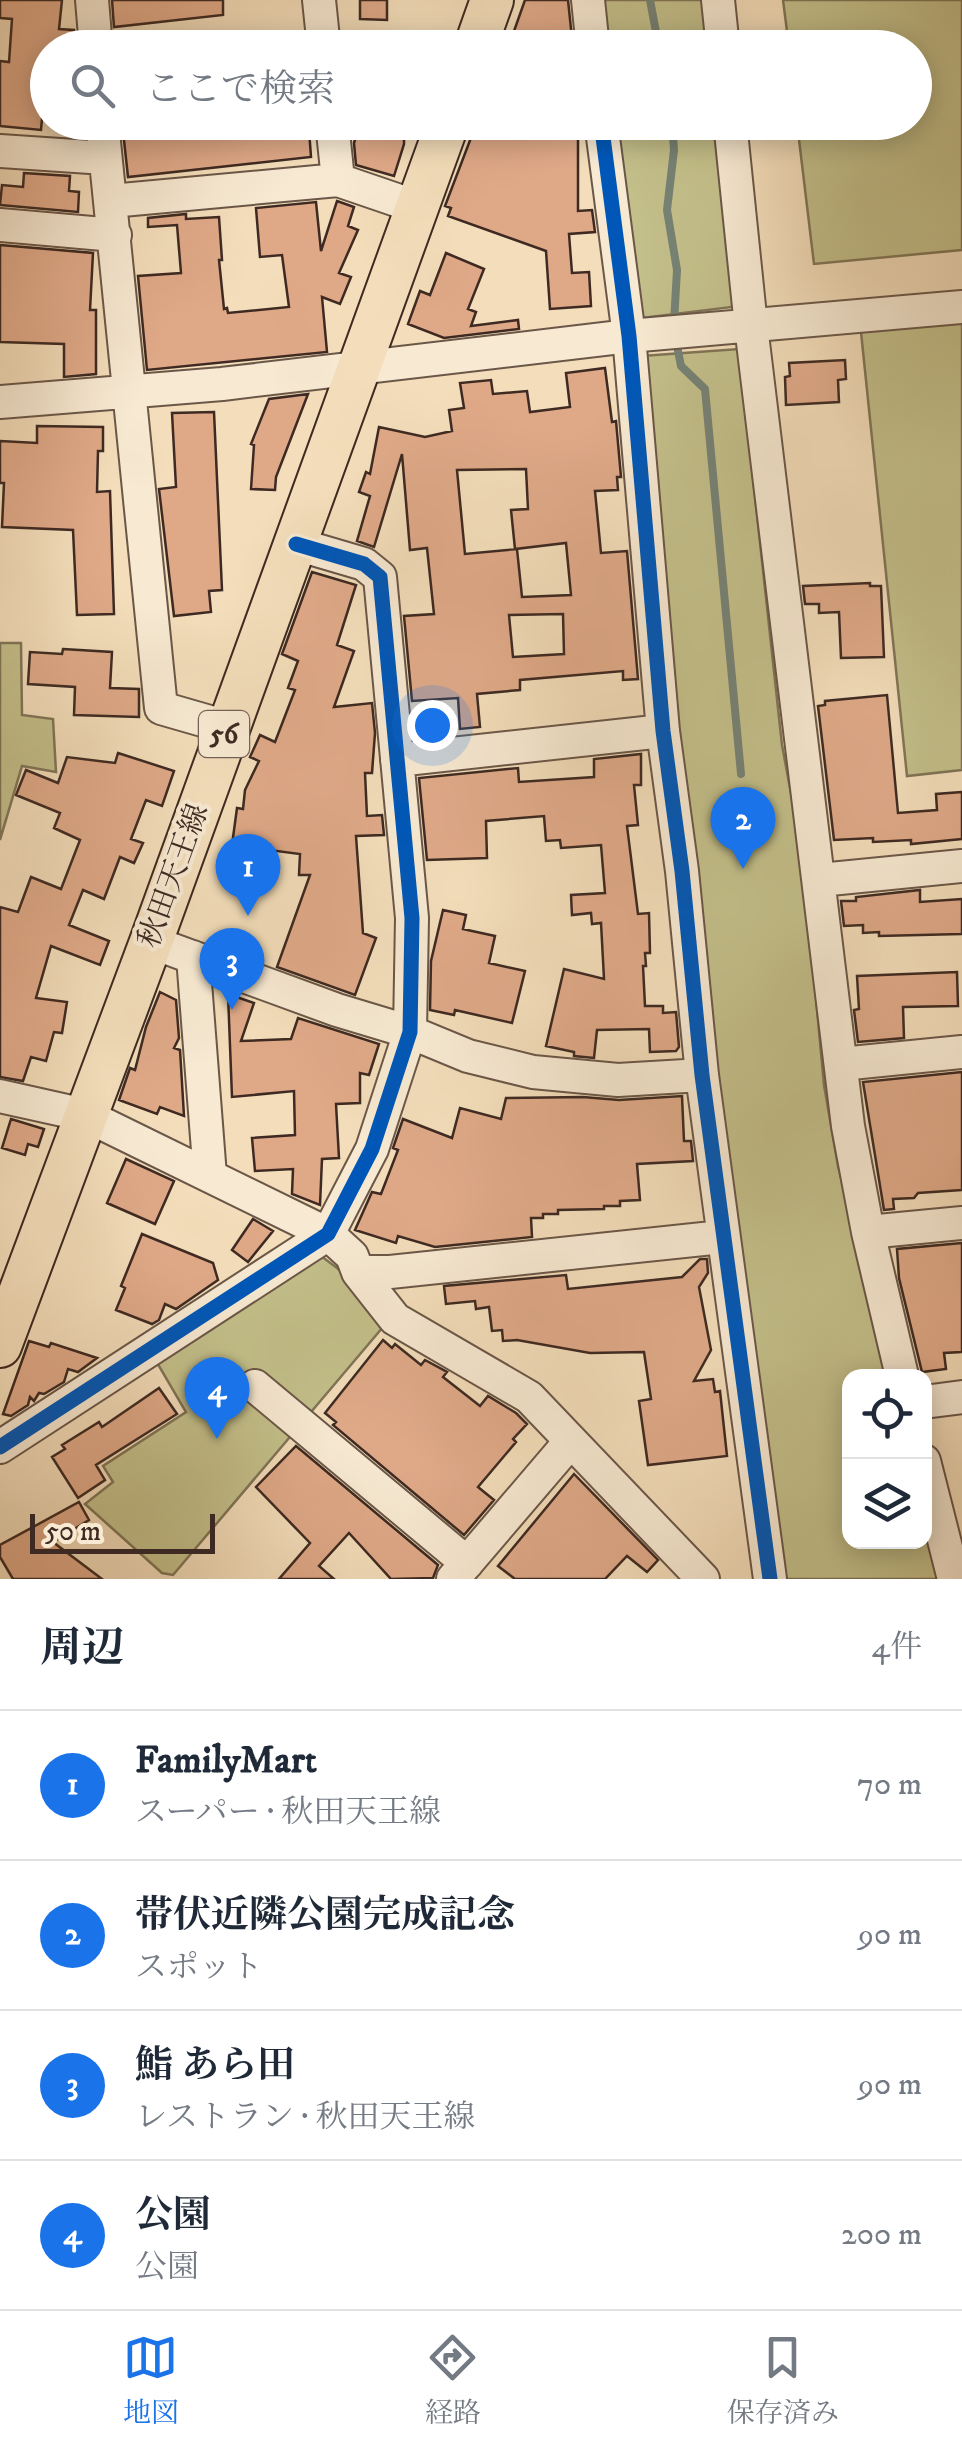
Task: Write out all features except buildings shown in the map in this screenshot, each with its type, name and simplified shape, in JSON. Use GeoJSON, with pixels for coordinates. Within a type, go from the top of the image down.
{"type":"FeatureCollection","features":[{"type":"Feature","properties":{"kind":"main road"},"geometry":{"type":"LineString","coordinates":[[481,30],[492,0]]}},
{"type":"Feature","properties":{"kind":"main road","name":"秋田天王線"},"geometry":{"type":"LineString","coordinates":[[0,1346],[441,140]]}},
{"type":"Feature","properties":{"kind":"street"},"geometry":{"type":"LineString","coordinates":[[92,0],[94,30]]}},
{"type":"Feature","properties":{"kind":"street"},"geometry":{"type":"LineString","coordinates":[[319,0],[322,30]]}},
{"type":"Feature","properties":{"kind":"street"},"geometry":{"type":"LineString","coordinates":[[588,0],[591,30]]}},
{"type":"Feature","properties":{"kind":"street"},"geometry":{"type":"LineString","coordinates":[[718,0],[720,30]]}},
{"type":"Feature","properties":{"kind":"street"},"geometry":{"type":"LineString","coordinates":[[104,140],[162,708],[227,726]]}},
{"type":"Feature","properties":{"kind":"street"},"geometry":{"type":"LineString","coordinates":[[334,140],[338,180]]}},
{"type":"Feature","properties":{"kind":"street"},"geometry":{"type":"LineString","coordinates":[[605,140],[639,335],[663,731],[722,1237],[770,1579]]}},
{"type":"Feature","properties":{"kind":"street"},"geometry":{"type":"LineString","coordinates":[[731,140],[741,327],[820,880],[848,1126],[900,1369]]}},
{"type":"Feature","properties":{"kind":"street"},"geometry":{"type":"LineString","coordinates":[[0,152],[105,158]]}},
{"type":"Feature","properties":{"kind":"street"},"geometry":{"type":"LineString","coordinates":[[111,200],[338,180],[417,207]]}},
{"type":"Feature","properties":{"kind":"street"},"geometry":{"type":"LineString","coordinates":[[0,224],[115,236]]}},
{"type":"Feature","properties":{"kind":"street"},"geometry":{"type":"LineString","coordinates":[[0,402],[357,370],[639,335],[962,306]]}},
{"type":"Feature","properties":{"kind":"street"},"geometry":{"type":"LineString","coordinates":[[0,1447],[328,1234],[372,1149],[410,1032],[412,918],[380,577],[364,564],[296,544]]}},
{"type":"Feature","properties":{"kind":"street"},"geometry":{"type":"LineString","coordinates":[[397,760],[663,731]]}},
{"type":"Feature","properties":{"kind":"street"},"geometry":{"type":"LineString","coordinates":[[820,880],[962,866]]}},
{"type":"Feature","properties":{"kind":"street"},"geometry":{"type":"LineString","coordinates":[[151,942],[468,1056],[533,1072],[618,1080],[702,1075]]}},
{"type":"Feature","properties":{"kind":"street"},"geometry":{"type":"LineString","coordinates":[[193,957],[210,1176]]}},
{"type":"Feature","properties":{"kind":"street"},"geometry":{"type":"LineString","coordinates":[[841,1064],[962,1052]]}},
{"type":"Feature","properties":{"kind":"street"},"geometry":{"type":"LineString","coordinates":[[0,1096],[85,1115],[328,1234],[352,1256],[358,1272],[395,1319],[529,1398],[703,1579]]}},
{"type":"Feature","properties":{"kind":"street"},"geometry":{"type":"LineString","coordinates":[[868,1232],[962,1222]]}},
{"type":"Feature","properties":{"kind":"street"},"geometry":{"type":"LineString","coordinates":[[358,1272],[390,1272],[722,1237]]}},
{"type":"Feature","properties":{"kind":"street"},"geometry":{"type":"LineString","coordinates":[[255,1386],[470,1570],[570,1442]]}},
{"type":"Feature","properties":{"kind":"street"},"geometry":{"type":"LineString","coordinates":[[932,1401],[962,1397]]}},
{"type":"Feature","properties":{"kind":"street"},"geometry":{"type":"LineString","coordinates":[[932,1492],[954,1579]]}},
{"type":"Feature","properties":{"kind":"shaded area"},"geometry":{"type":"Polygon","coordinates":[[[601,0],[705,0],[708,30],[604,30],[601,0]]]}},
{"type":"Feature","properties":{"kind":"shaded area"},"geometry":{"type":"Polygon","coordinates":[[[783,0],[962,0],[962,250],[814,264],[799,140],[932,140],[932,30],[787,30],[783,0]]]}},
{"type":"Feature","properties":{"kind":"shaded area"},"geometry":{"type":"Polygon","coordinates":[[[613,140],[721,140],[740,306],[634,319],[613,140]]]}},
{"type":"Feature","properties":{"kind":"shaded area"},"geometry":{"type":"Polygon","coordinates":[[[962,322],[962,770],[907,776],[861,332],[962,322]]]}},
{"type":"Feature","properties":{"kind":"shaded area"},"geometry":{"type":"Polygon","coordinates":[[[739,349],[782,745],[803,858],[824,1085],[838,1166],[888,1369],[842,1369],[842,1549],[932,1549],[932,1542],[941,1579],[780,1579],[706,1021],[642,356],[739,349]]]}},
{"type":"Feature","properties":{"kind":"shaded area"},"geometry":{"type":"Polygon","coordinates":[[[0,643],[21,643],[22,715],[53,719],[56,772],[22,766],[0,840],[0,643]]]}},
{"type":"Feature","properties":{"kind":"shaded area"},"geometry":{"type":"Polygon","coordinates":[[[321,1256],[341,1271],[383,1327],[173,1575],[162,1573],[85,1504],[113,1482],[103,1466],[186,1412],[156,1361],[321,1256]]]}},
{"type":"Feature","properties":{"kind":"waterway"},"geometry":{"type":"LineString","coordinates":[[650,0],[656,30]]}},
{"type":"Feature","properties":{"kind":"waterway"},"geometry":{"type":"LineString","coordinates":[[673,140],[667,210],[677,270],[674,322]]}},
{"type":"Feature","properties":{"kind":"waterway"},"geometry":{"type":"LineString","coordinates":[[676,341],[681,366],[705,389],[741,774]]}},
{"type":"Feature","properties":{"kind":"cycle path"},"geometry":{"type":"LineString","coordinates":[[603,140],[629,336],[663,731],[682,871],[702,1075],[770,1579]]}},
{"type":"Feature","properties":{"kind":"cycle path"},"geometry":{"type":"LineString","coordinates":[[0,1447],[328,1234],[372,1149],[410,1032],[412,918],[380,577],[364,564],[296,544]]}},
{"type":"Feature","properties":{"kind":"place","name":"帯伏近隣公園完成記念"},"geometry":{"type":"Point","coordinates":[743,869]}},
{"type":"Feature","properties":{"kind":"place","name":"FamilyMart"},"geometry":{"type":"Point","coordinates":[248,916]}},
{"type":"Feature","properties":{"kind":"place","name":"鮨 あら田"},"geometry":{"type":"Point","coordinates":[232,1010]}},
{"type":"Feature","properties":{"kind":"place","name":"公園"},"geometry":{"type":"Point","coordinates":[217,1439]}}]}
